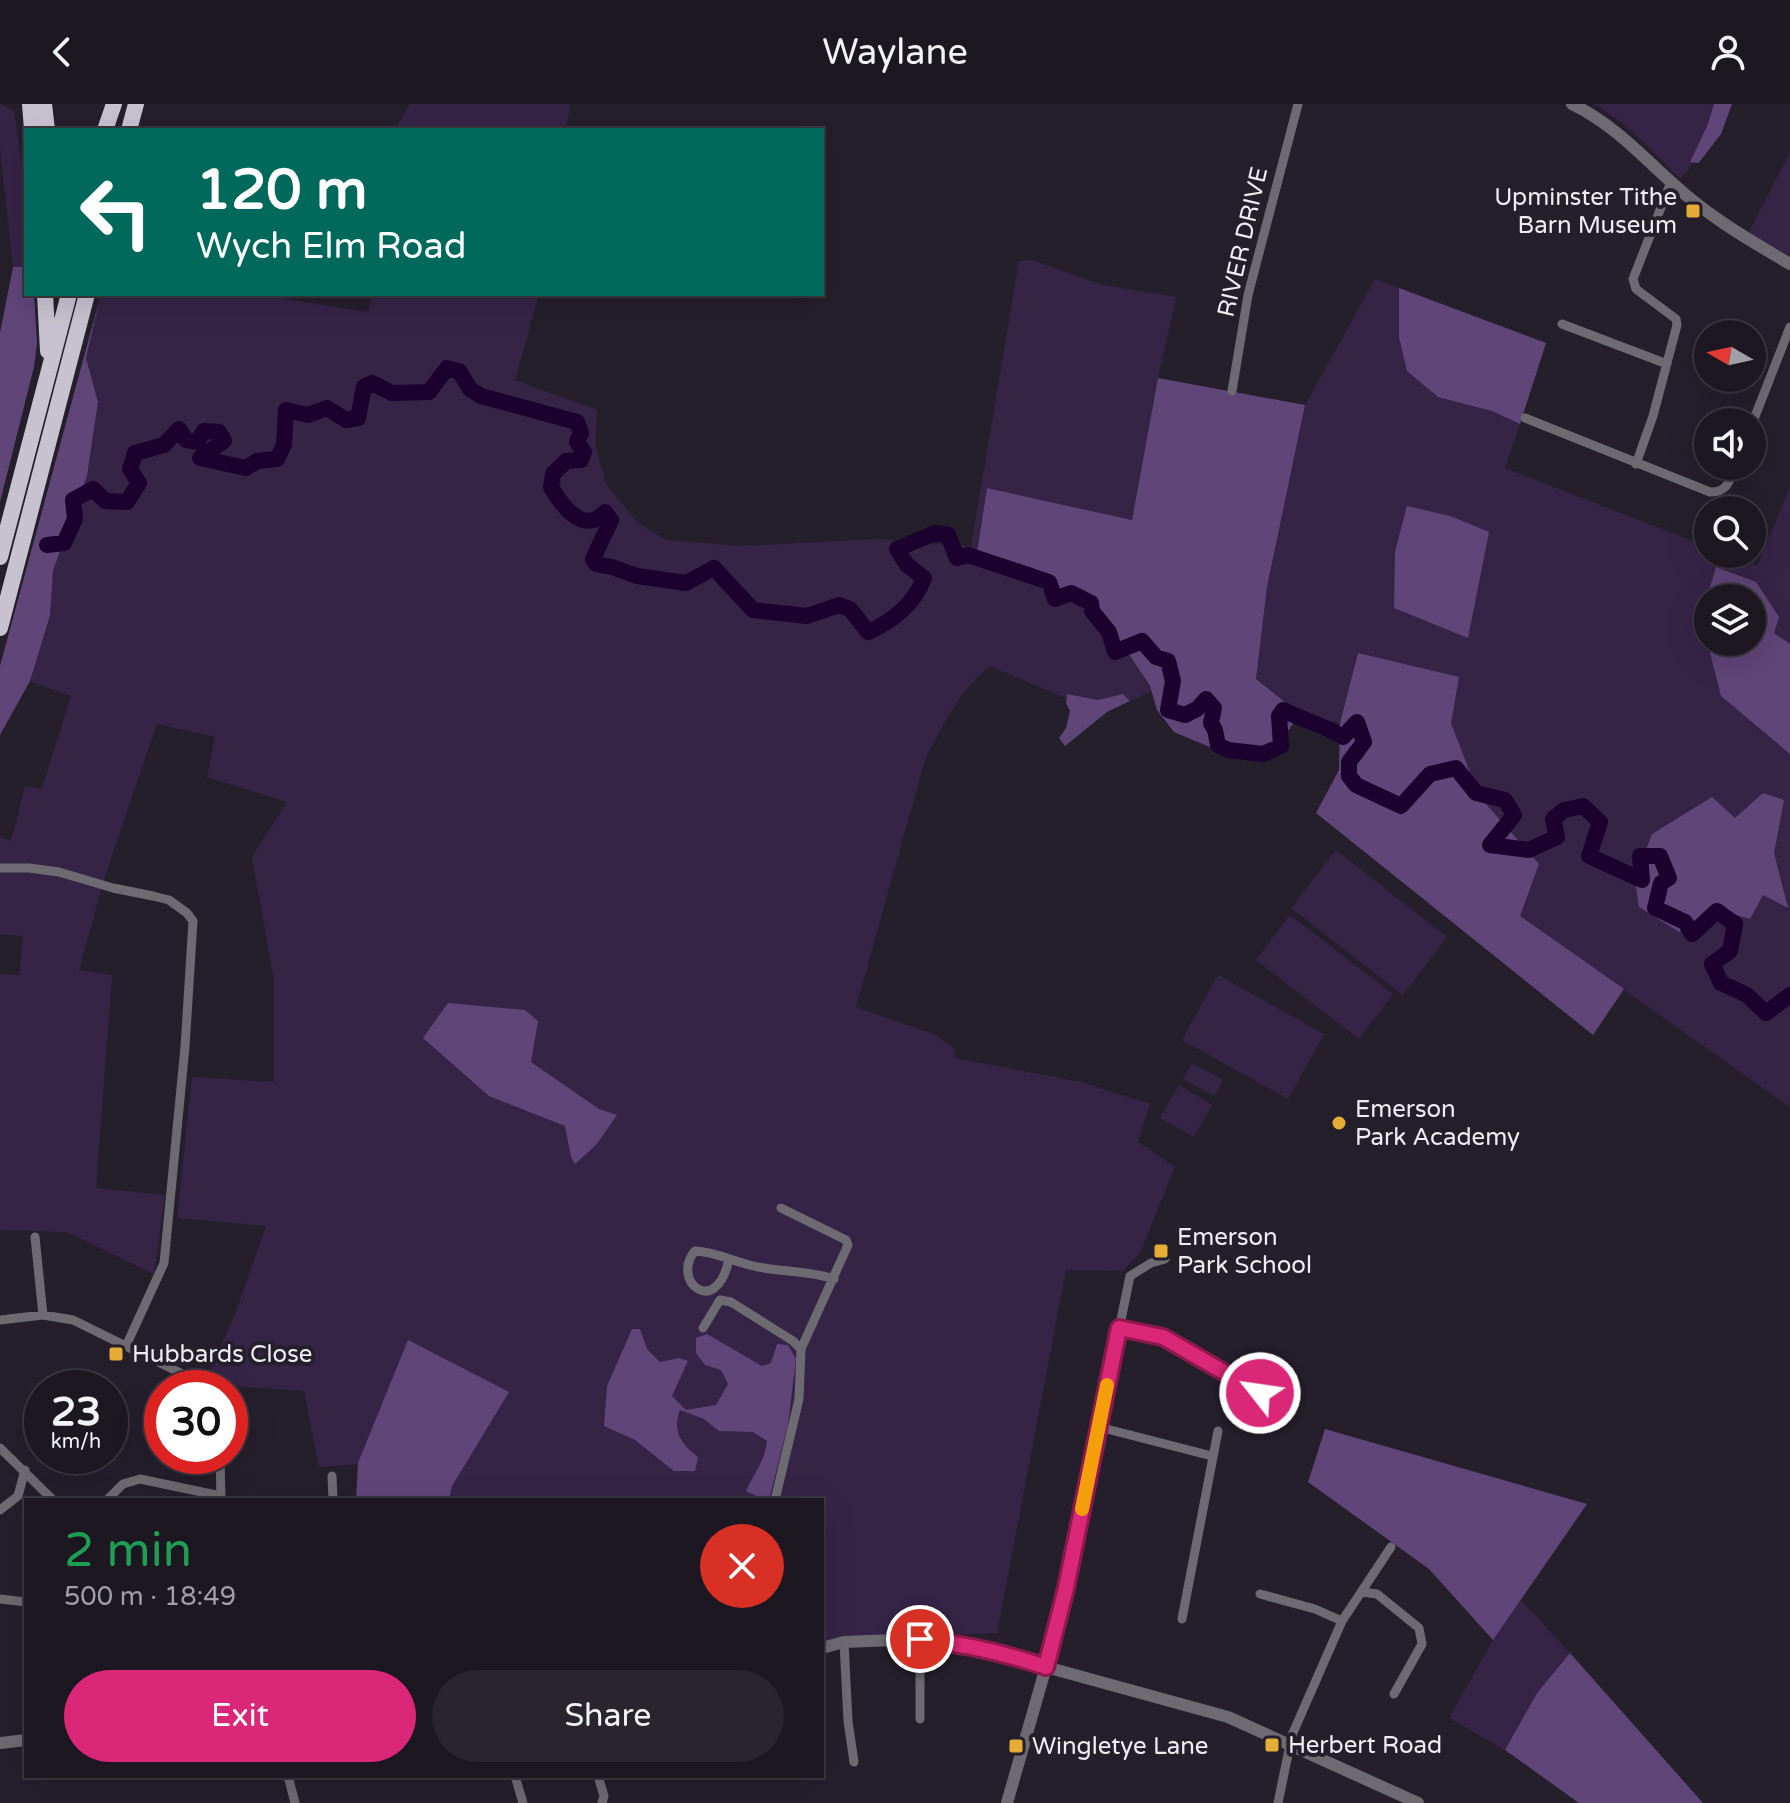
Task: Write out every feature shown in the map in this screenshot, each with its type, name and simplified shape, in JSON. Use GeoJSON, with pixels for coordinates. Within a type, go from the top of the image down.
{"type":"FeatureCollection","features":[{"type":"Feature","properties":{"kind":"highway"},"geometry":{"type":"LineString","coordinates":[[30,104],[32,128]]}},
{"type":"Feature","properties":{"kind":"highway"},"geometry":{"type":"LineString","coordinates":[[44,104],[47,128]]}},
{"type":"Feature","properties":{"kind":"highway"},"geometry":{"type":"LineString","coordinates":[[117,104],[124,128]]}},
{"type":"Feature","properties":{"kind":"highway"},"geometry":{"type":"LineString","coordinates":[[106,128],[117,104]]}},
{"type":"Feature","properties":{"kind":"highway"},"geometry":{"type":"LineString","coordinates":[[125,128],[138,104]]}},
{"type":"Feature","properties":{"kind":"highway"},"geometry":{"type":"LineString","coordinates":[[44,389],[48,347],[45,296]]}},
{"type":"Feature","properties":{"kind":"highway"},"geometry":{"type":"LineString","coordinates":[[0,557],[68,296]]}},
{"type":"Feature","properties":{"kind":"highway"},"geometry":{"type":"LineString","coordinates":[[0,628],[86,296]]}},
{"type":"Feature","properties":{"kind":"street","name":"RIVER DRIVE"},"geometry":{"type":"LineString","coordinates":[[1232,391],[1248,295],[1298,104]]}},
{"type":"Feature","properties":{"kind":"street"},"geometry":{"type":"LineString","coordinates":[[1572,104],[1610,126],[1640,150],[1671,182],[1736,232],[1790,264]]}},
{"type":"Feature","properties":{"kind":"street"},"geometry":{"type":"LineString","coordinates":[[1636,464],[1677,325],[1676,319],[1636,289],[1633,279],[1671,182]]}},
{"type":"Feature","properties":{"kind":"street"},"geometry":{"type":"LineString","coordinates":[[1562,324],[1667,364]]}},
{"type":"Feature","properties":{"kind":"street"},"geometry":{"type":"LineString","coordinates":[[1758,408],[1790,327]]}},
{"type":"Feature","properties":{"kind":"street"},"geometry":{"type":"LineString","coordinates":[[1525,418],[1636,464],[1716,492],[1728,485],[1730,480]]}},
{"type":"Feature","properties":{"kind":"street"},"geometry":{"type":"LineString","coordinates":[[0,868],[59,872],[169,900],[193,921],[185,1047],[164,1263],[126,1346]]}},
{"type":"Feature","properties":{"kind":"street"},"geometry":{"type":"LineString","coordinates":[[775,1498],[799,1399],[801,1349],[848,1245],[846,1240],[781,1208]]}},
{"type":"Feature","properties":{"kind":"street"},"geometry":{"type":"LineString","coordinates":[[35,1237],[43,1315]]}},
{"type":"Feature","properties":{"kind":"street"},"geometry":{"type":"LineString","coordinates":[[729,1259],[726,1274],[718,1288],[702,1290],[691,1283],[688,1259],[695,1251],[708,1252],[764,1268],[814,1272],[834,1279]]}},
{"type":"Feature","properties":{"kind":"street"},"geometry":{"type":"LineString","coordinates":[[1007,1803],[1066,1588],[1130,1276],[1151,1263],[1165,1259]]}},
{"type":"Feature","properties":{"kind":"street"},"geometry":{"type":"LineString","coordinates":[[703,1328],[720,1300],[731,1302],[801,1349]]}},
{"type":"Feature","properties":{"kind":"street"},"geometry":{"type":"LineString","coordinates":[[0,1320],[43,1315],[73,1320],[175,1370]]}},
{"type":"Feature","properties":{"kind":"street"},"geometry":{"type":"LineString","coordinates":[[1119,1328],[1163,1337],[1284,1407]]}},
{"type":"Feature","properties":{"kind":"street"},"geometry":{"type":"LineString","coordinates":[[1099,1427],[1212,1456]]}},
{"type":"Feature","properties":{"kind":"street"},"geometry":{"type":"LineString","coordinates":[[1182,1619],[1218,1431]]}},
{"type":"Feature","properties":{"kind":"street"},"geometry":{"type":"LineString","coordinates":[[0,1448],[24,1469]]}},
{"type":"Feature","properties":{"kind":"street"},"geometry":{"type":"LineString","coordinates":[[0,1510],[18,1496],[24,1474]]}},
{"type":"Feature","properties":{"kind":"street"},"geometry":{"type":"LineString","coordinates":[[29,1474],[51,1498]]}},
{"type":"Feature","properties":{"kind":"street"},"geometry":{"type":"LineString","coordinates":[[109,1498],[123,1484],[140,1479],[221,1498],[220,1474]]}},
{"type":"Feature","properties":{"kind":"street"},"geometry":{"type":"LineString","coordinates":[[332,1476],[333,1498]]}},
{"type":"Feature","properties":{"kind":"street"},"geometry":{"type":"LineString","coordinates":[[1278,1803],[1292,1735],[1342,1621],[1391,1547]]}},
{"type":"Feature","properties":{"kind":"street"},"geometry":{"type":"LineString","coordinates":[[1362,1592],[1377,1594],[1419,1628],[1422,1644],[1394,1694]]}},
{"type":"Feature","properties":{"kind":"street"},"geometry":{"type":"LineString","coordinates":[[1260,1594],[1315,1609],[1342,1621]]}},
{"type":"Feature","properties":{"kind":"street"},"geometry":{"type":"LineString","coordinates":[[0,1599],[24,1602]]}},
{"type":"Feature","properties":{"kind":"street"},"geometry":{"type":"LineString","coordinates":[[920,1639],[920,1719]]}},
{"type":"Feature","properties":{"kind":"street"},"geometry":{"type":"LineString","coordinates":[[824,1647],[844,1642],[920,1639],[953,1642],[1004,1653],[1202,1708],[1418,1803]]}},
{"type":"Feature","properties":{"kind":"street"},"geometry":{"type":"LineString","coordinates":[[844,1642],[854,1762]]}},
{"type":"Feature","properties":{"kind":"street"},"geometry":{"type":"LineString","coordinates":[[0,1743],[24,1740]]}},
{"type":"Feature","properties":{"kind":"street"},"geometry":{"type":"LineString","coordinates":[[289,1778],[295,1803]]}},
{"type":"Feature","properties":{"kind":"street"},"geometry":{"type":"LineString","coordinates":[[516,1778],[523,1803]]}},
{"type":"Feature","properties":{"kind":"street"},"geometry":{"type":"LineString","coordinates":[[599,1778],[604,1796],[602,1803]]}},
{"type":"Feature","properties":{"kind":"shaded area"},"geometry":{"type":"Polygon","coordinates":[[[0,104],[14,111],[24,182],[24,267],[13,267],[0,147],[0,104]]]}},
{"type":"Feature","properties":{"kind":"shaded area"},"geometry":{"type":"Polygon","coordinates":[[[410,104],[570,104],[566,128],[396,128],[410,104]]]}},
{"type":"Feature","properties":{"kind":"shaded area"},"geometry":{"type":"Polygon","coordinates":[[[1595,104],[1721,104],[1713,140],[1680,179],[1640,139],[1595,104]]]}},
{"type":"Feature","properties":{"kind":"shaded area"},"geometry":{"type":"Polygon","coordinates":[[[1714,104],[1732,104],[1721,134],[1698,163],[1690,162],[1708,124],[1714,104]]]}},
{"type":"Feature","properties":{"kind":"shaded area"},"geometry":{"type":"Polygon","coordinates":[[[1790,152],[1790,256],[1748,234],[1790,152]]]}},
{"type":"Feature","properties":{"kind":"shaded area"},"geometry":{"type":"Polygon","coordinates":[[[1032,260],[1102,285],[1176,297],[1132,520],[987,488],[976,559],[1078,604],[1120,641],[1152,691],[1130,701],[1123,694],[1098,700],[1067,694],[1065,698],[990,666],[979,676],[953,709],[925,760],[856,1007],[936,1035],[956,1051],[954,1058],[1081,1082],[1150,1104],[1138,1142],[1175,1167],[1141,1251],[1123,1271],[1066,1270],[997,1633],[825,1641],[824,1498],[356,1498],[358,1464],[319,1467],[304,1391],[248,1387],[248,1370],[211,1370],[235,1314],[266,1226],[177,1218],[192,1077],[274,1082],[274,981],[252,857],[287,802],[207,777],[215,737],[157,724],[105,876],[79,970],[112,975],[96,1188],[165,1195],[154,1274],[67,1232],[0,1230],[0,974],[20,975],[23,936],[0,934],[0,837],[11,841],[25,786],[42,789],[71,696],[30,681],[50,618],[53,571],[87,476],[98,402],[86,358],[101,296],[268,296],[368,312],[372,296],[538,296],[515,380],[597,410],[595,444],[606,484],[637,522],[666,540],[740,546],[879,539],[971,547],[1019,261],[1032,260]]]}},
{"type":"Feature","properties":{"kind":"shaded area"},"geometry":{"type":"Polygon","coordinates":[[[13,267],[24,267],[24,296],[34,296],[37,343],[34,367],[0,502],[0,333],[13,267]]]}},
{"type":"Feature","properties":{"kind":"shaded area"},"geometry":{"type":"Polygon","coordinates":[[[1375,279],[1546,343],[1505,468],[1694,542],[1694,568],[1766,568],[1766,544],[1790,487],[1790,1107],[1519,916],[1539,864],[1479,796],[1451,723],[1358,653],[1340,723],[1300,714],[1256,679],[1267,587],[1305,405],[1375,279]]]}},
{"type":"Feature","properties":{"kind":"shaded area"},"geometry":{"type":"Polygon","coordinates":[[[1399,288],[1546,343],[1520,424],[1492,411],[1438,397],[1407,371],[1399,337],[1399,288]]]}},
{"type":"Feature","properties":{"kind":"shaded area"},"geometry":{"type":"Polygon","coordinates":[[[101,296],[86,358],[98,402],[87,476],[53,571],[50,616],[30,681],[0,735],[0,666],[101,296]]]}},
{"type":"Feature","properties":{"kind":"shaded area"},"geometry":{"type":"Polygon","coordinates":[[[1158,378],[1305,405],[1267,587],[1256,679],[1300,714],[1280,742],[1253,754],[1224,753],[1174,732],[1157,710],[1150,686],[1120,641],[1078,604],[976,559],[987,488],[1132,520],[1158,378]]]}},
{"type":"Feature","properties":{"kind":"shaded area"},"geometry":{"type":"Polygon","coordinates":[[[1407,506],[1450,516],[1489,532],[1468,638],[1394,608],[1395,552],[1407,506]]]}},
{"type":"Feature","properties":{"kind":"shaded area"},"geometry":{"type":"Polygon","coordinates":[[[1716,568],[1757,584],[1711,584],[1716,568]]]}},
{"type":"Feature","properties":{"kind":"shaded area"},"geometry":{"type":"Polygon","coordinates":[[[1766,597],[1779,617],[1774,633],[1790,644],[1790,754],[1721,696],[1711,656],[1766,656],[1766,597]]]}},
{"type":"Feature","properties":{"kind":"shaded area"},"geometry":{"type":"Polygon","coordinates":[[[1358,653],[1459,677],[1451,723],[1479,796],[1539,864],[1520,916],[1624,989],[1593,1035],[1316,813],[1339,770],[1340,723],[1358,653]]]}},
{"type":"Feature","properties":{"kind":"shaded area"},"geometry":{"type":"Polygon","coordinates":[[[1067,694],[1098,700],[1123,694],[1130,701],[1107,712],[1065,746],[1059,738],[1066,728],[1070,711],[1066,703],[1067,694]]]}},
{"type":"Feature","properties":{"kind":"shaded area"},"geometry":{"type":"Polygon","coordinates":[[[1763,793],[1784,800],[1774,853],[1788,908],[1763,895],[1750,919],[1726,912],[1679,932],[1639,907],[1635,879],[1652,834],[1712,797],[1735,818],[1763,793]]]}},
{"type":"Feature","properties":{"kind":"shaded area"},"geometry":{"type":"Polygon","coordinates":[[[1336,850],[1447,937],[1403,995],[1291,908],[1336,850]]]}},
{"type":"Feature","properties":{"kind":"shaded area"},"geometry":{"type":"Polygon","coordinates":[[[1290,915],[1393,994],[1359,1039],[1256,960],[1290,915]]]}},
{"type":"Feature","properties":{"kind":"shaded area"},"geometry":{"type":"Polygon","coordinates":[[[1218,975],[1324,1034],[1288,1099],[1182,1040],[1218,975]]]}},
{"type":"Feature","properties":{"kind":"shaded area"},"geometry":{"type":"Polygon","coordinates":[[[448,1003],[525,1010],[538,1021],[531,1062],[599,1109],[617,1115],[596,1145],[575,1164],[565,1126],[489,1096],[423,1038],[448,1003]]]}},
{"type":"Feature","properties":{"kind":"shaded area"},"geometry":{"type":"Polygon","coordinates":[[[1192,1063],[1223,1080],[1214,1096],[1183,1079],[1192,1063]]]}},
{"type":"Feature","properties":{"kind":"shaded area"},"geometry":{"type":"Polygon","coordinates":[[[1179,1085],[1212,1105],[1194,1137],[1160,1118],[1179,1085]]]}},
{"type":"Feature","properties":{"kind":"shaded area"},"geometry":{"type":"Polygon","coordinates":[[[632,1329],[640,1329],[647,1349],[660,1362],[679,1358],[688,1361],[672,1396],[686,1410],[716,1405],[728,1384],[721,1370],[705,1365],[696,1353],[696,1338],[707,1334],[762,1366],[771,1363],[777,1344],[788,1345],[796,1359],[788,1424],[770,1496],[760,1498],[746,1491],[762,1461],[767,1441],[753,1432],[719,1431],[704,1419],[680,1410],[678,1431],[687,1447],[698,1457],[695,1471],[674,1471],[635,1440],[604,1426],[607,1386],[632,1329]]]}},
{"type":"Feature","properties":{"kind":"shaded area"},"geometry":{"type":"Polygon","coordinates":[[[408,1340],[509,1392],[452,1486],[449,1498],[356,1498],[358,1463],[408,1340]]]}},
{"type":"Feature","properties":{"kind":"shaded area"},"geometry":{"type":"Polygon","coordinates":[[[1325,1429],[1587,1504],[1493,1640],[1429,1569],[1308,1482],[1325,1429]]]}},
{"type":"Feature","properties":{"kind":"shaded area"},"geometry":{"type":"Polygon","coordinates":[[[1521,1600],[1570,1653],[1537,1693],[1505,1750],[1449,1718],[1493,1640],[1521,1600]]]}},
{"type":"Feature","properties":{"kind":"shaded area"},"geometry":{"type":"Polygon","coordinates":[[[1570,1653],[1703,1803],[1579,1803],[1505,1750],[1537,1693],[1570,1653]]]}},
{"type":"Feature","properties":{"kind":"waterway"},"geometry":{"type":"LineString","coordinates":[[47,545],[64,543],[75,519],[73,500],[93,489],[105,501],[127,502],[139,483],[130,469],[135,453],[164,445],[179,429],[186,440],[197,442],[204,431],[219,432],[224,441],[200,458],[246,468],[257,461],[277,459],[284,445],[286,410],[308,415],[327,408],[346,420],[358,418],[364,387],[372,383],[392,393],[429,392],[447,368],[459,371],[470,389],[481,396],[577,422],[581,433],[577,442],[584,452],[581,460],[566,461],[553,474],[551,487],[567,509],[581,519],[597,519],[605,512],[611,520],[593,559],[596,564],[637,576],[686,583],[714,568],[753,610],[807,616],[839,605],[850,609],[868,632],[902,611],[915,596],[924,578],[907,565],[897,549],[935,533],[948,535],[957,558],[968,555],[1049,582],[1055,599],[1071,593],[1091,603],[1092,611],[1109,632],[1115,652],[1142,641],[1156,657],[1168,661],[1173,681],[1168,710],[1185,715],[1197,709],[1206,699],[1214,708],[1211,723],[1218,745],[1228,750],[1263,754],[1281,746],[1279,716],[1283,710],[1343,737],[1357,722],[1364,742],[1349,762],[1349,776],[1356,785],[1401,806],[1430,774],[1456,768],[1476,793],[1505,800],[1514,815],[1490,845],[1529,850],[1557,837],[1553,819],[1564,810],[1583,806],[1600,822],[1589,856],[1642,880],[1640,856],[1660,856],[1669,878],[1661,883],[1655,908],[1685,922],[1692,934],[1717,911],[1735,924],[1730,951],[1712,964],[1721,983],[1747,995],[1766,1013],[1790,995]]}},
{"type":"Feature","properties":{"kind":"slow traffic"},"geometry":{"type":"LineString","coordinates":[[1082,1509],[1107,1385]]}},
{"type":"Feature","properties":{"kind":"place","name":"Upminster Tithe Barn Museum"},"geometry":{"type":"Point","coordinates":[1693,211]}},
{"type":"Feature","properties":{"kind":"place","name":"Emerson Park Academy"},"geometry":{"type":"Point","coordinates":[1339,1123]}},
{"type":"Feature","properties":{"kind":"place","name":"Emerson Park School"},"geometry":{"type":"Point","coordinates":[1161,1251]}},
{"type":"Feature","properties":{"kind":"place","name":"Hubbards Close"},"geometry":{"type":"Point","coordinates":[116,1354]}},
{"type":"Feature","properties":{"kind":"place","name":"Herbert Road"},"geometry":{"type":"Point","coordinates":[1272,1745]}},
{"type":"Feature","properties":{"kind":"place","name":"Wingletye Lane"},"geometry":{"type":"Point","coordinates":[1016,1746]}},
{"type":"Feature","properties":{"kind":"route"},"geometry":{"type":"LineString","coordinates":[[920,1639],[953,1642],[1004,1653],[1046,1667],[1066,1588],[1119,1328],[1163,1337],[1260,1393]]}}]}
